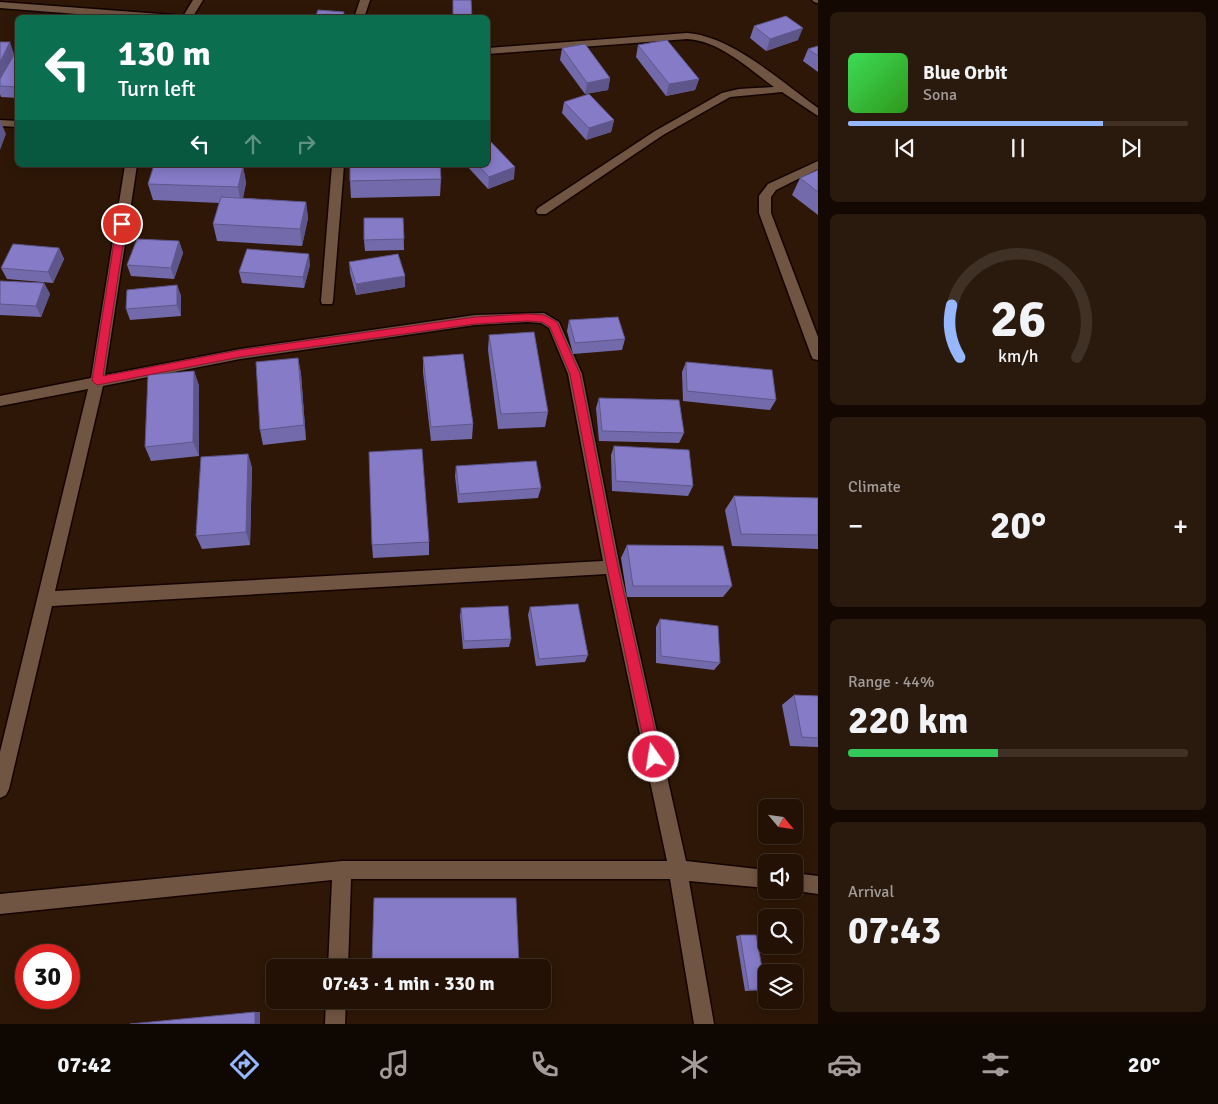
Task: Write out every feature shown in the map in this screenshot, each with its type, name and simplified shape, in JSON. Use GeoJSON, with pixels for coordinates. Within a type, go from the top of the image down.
{"type":"FeatureCollection","features":[{"type":"Feature","properties":{"kind":"street"},"geometry":{"type":"LineString","coordinates":[[188,15],[198,0]]}},
{"type":"Feature","properties":{"kind":"street"},"geometry":{"type":"LineString","coordinates":[[360,15],[365,0]]}},
{"type":"Feature","properties":{"kind":"street"},"geometry":{"type":"LineString","coordinates":[[0,5],[15,3],[142,15]]}},
{"type":"Feature","properties":{"kind":"street"},"geometry":{"type":"LineString","coordinates":[[490,51],[701,36],[732,52],[818,113]]}},
{"type":"Feature","properties":{"kind":"street"},"geometry":{"type":"LineString","coordinates":[[542,211],[659,133],[726,94],[786,89]]}},
{"type":"Feature","properties":{"kind":"street"},"geometry":{"type":"LineString","coordinates":[[0,123],[15,124]]}},
{"type":"Feature","properties":{"kind":"street"},"geometry":{"type":"LineString","coordinates":[[818,165],[772,187],[765,196],[765,213],[818,355]]}},
{"type":"Feature","properties":{"kind":"street"},"geometry":{"type":"LineString","coordinates":[[0,789],[97,381],[131,167]]}},
{"type":"Feature","properties":{"kind":"street"},"geometry":{"type":"LineString","coordinates":[[327,301],[338,167]]}},
{"type":"Feature","properties":{"kind":"street"},"geometry":{"type":"LineString","coordinates":[[0,401],[240,354],[465,322],[527,317],[544,318],[554,325],[575,374],[612,567],[678,870],[704,1024]]}},
{"type":"Feature","properties":{"kind":"street"},"geometry":{"type":"LineString","coordinates":[[45,599],[612,567]]}},
{"type":"Feature","properties":{"kind":"street"},"geometry":{"type":"LineString","coordinates":[[338,959],[342,870]]}},
{"type":"Feature","properties":{"kind":"street"},"geometry":{"type":"LineString","coordinates":[[0,904],[342,870],[678,870],[758,878]]}},
{"type":"Feature","properties":{"kind":"street"},"geometry":{"type":"LineString","coordinates":[[803,883],[818,885]]}},
{"type":"Feature","properties":{"kind":"street"},"geometry":{"type":"LineString","coordinates":[[335,1024],[336,1009]]}},
{"type":"Feature","properties":{"kind":"building"},"geometry":{"type":"Polygon","coordinates":[[[453,0],[471,0],[472,15],[453,15],[453,0]]]}},
{"type":"Feature","properties":{"kind":"building"},"geometry":{"type":"Polygon","coordinates":[[[318,10],[344,12],[344,15],[316,15],[318,10]]]}},
{"type":"Feature","properties":{"kind":"building"},"geometry":{"type":"Polygon","coordinates":[[[786,16],[803,28],[770,39],[754,26],[786,16]]]}},
{"type":"Feature","properties":{"kind":"building"},"geometry":{"type":"Polygon","coordinates":[[[667,40],[699,79],[669,84],[638,45],[667,40]]]}},
{"type":"Feature","properties":{"kind":"building"},"geometry":{"type":"Polygon","coordinates":[[[0,42],[10,42],[0,62],[0,42]]]}},
{"type":"Feature","properties":{"kind":"building"},"geometry":{"type":"Polygon","coordinates":[[[585,44],[610,78],[587,83],[562,48],[585,44]]]}},
{"type":"Feature","properties":{"kind":"building"},"geometry":{"type":"Polygon","coordinates":[[[818,46],[818,56],[808,49],[818,46]]]}},
{"type":"Feature","properties":{"kind":"building"},"geometry":{"type":"Polygon","coordinates":[[[15,53],[15,87],[0,86],[0,79],[15,53]]]}},
{"type":"Feature","properties":{"kind":"building"},"geometry":{"type":"Polygon","coordinates":[[[589,94],[614,120],[589,128],[564,102],[589,94]]]}},
{"type":"Feature","properties":{"kind":"building"},"geometry":{"type":"Polygon","coordinates":[[[490,141],[515,167],[489,177],[480,167],[490,167],[490,141]]]}},
{"type":"Feature","properties":{"kind":"building"},"geometry":{"type":"Polygon","coordinates":[[[153,167],[243,167],[238,187],[148,184],[153,167]]]}},
{"type":"Feature","properties":{"kind":"building"},"geometry":{"type":"Polygon","coordinates":[[[350,167],[440,167],[441,179],[350,181],[350,167]]]}},
{"type":"Feature","properties":{"kind":"building"},"geometry":{"type":"Polygon","coordinates":[[[818,170],[818,192],[800,178],[818,170]]]}},
{"type":"Feature","properties":{"kind":"building"},"geometry":{"type":"Polygon","coordinates":[[[221,197],[306,202],[300,229],[213,224],[221,197]]]}},
{"type":"Feature","properties":{"kind":"building"},"geometry":{"type":"Polygon","coordinates":[[[364,218],[403,218],[404,239],[364,240],[364,218]]]}},
{"type":"Feature","properties":{"kind":"building"},"geometry":{"type":"Polygon","coordinates":[[[137,239],[179,241],[171,268],[127,265],[137,239]]]}},
{"type":"Feature","properties":{"kind":"building"},"geometry":{"type":"Polygon","coordinates":[[[13,244],[59,248],[48,272],[1,268],[13,244]]]}},
{"type":"Feature","properties":{"kind":"building"},"geometry":{"type":"Polygon","coordinates":[[[247,249],[309,254],[303,277],[239,272],[247,249]]]}},
{"type":"Feature","properties":{"kind":"building"},"geometry":{"type":"Polygon","coordinates":[[[398,254],[405,276],[356,284],[349,262],[398,254]]]}},
{"type":"Feature","properties":{"kind":"building"},"geometry":{"type":"Polygon","coordinates":[[[0,281],[44,283],[36,306],[0,304],[0,281]]]}},
{"type":"Feature","properties":{"kind":"building"},"geometry":{"type":"Polygon","coordinates":[[[177,285],[177,305],[126,309],[127,290],[177,285]]]}},
{"type":"Feature","properties":{"kind":"building"},"geometry":{"type":"Polygon","coordinates":[[[618,317],[625,339],[575,343],[569,320],[618,317]]]}},
{"type":"Feature","properties":{"kind":"building"},"geometry":{"type":"Polygon","coordinates":[[[534,332],[548,412],[501,414],[489,335],[534,332]]]}},
{"type":"Feature","properties":{"kind":"building"},"geometry":{"type":"Polygon","coordinates":[[[463,354],[473,424],[431,427],[423,357],[463,354]]]}},
{"type":"Feature","properties":{"kind":"building"},"geometry":{"type":"Polygon","coordinates":[[[298,358],[304,425],[260,430],[256,362],[298,358]]]}},
{"type":"Feature","properties":{"kind":"building"},"geometry":{"type":"Polygon","coordinates":[[[686,362],[772,370],[776,400],[687,391],[686,362]]]}},
{"type":"Feature","properties":{"kind":"building"},"geometry":{"type":"Polygon","coordinates":[[[194,371],[193,442],[145,447],[148,375],[194,371]]]}},
{"type":"Feature","properties":{"kind":"building"},"geometry":{"type":"Polygon","coordinates":[[[599,398],[679,400],[684,433],[602,431],[599,398]]]}},
{"type":"Feature","properties":{"kind":"building"},"geometry":{"type":"Polygon","coordinates":[[[614,446],[689,450],[693,486],[616,481],[614,446]]]}},
{"type":"Feature","properties":{"kind":"building"},"geometry":{"type":"Polygon","coordinates":[[[422,449],[429,542],[372,545],[369,452],[422,449]]]}},
{"type":"Feature","properties":{"kind":"building"},"geometry":{"type":"Polygon","coordinates":[[[248,454],[246,532],[196,536],[201,457],[248,454]]]}},
{"type":"Feature","properties":{"kind":"building"},"geometry":{"type":"Polygon","coordinates":[[[536,461],[541,488],[459,494],[456,466],[536,461]]]}},
{"type":"Feature","properties":{"kind":"building"},"geometry":{"type":"Polygon","coordinates":[[[734,496],[818,498],[818,535],[741,534],[734,496]]]}},
{"type":"Feature","properties":{"kind":"building"},"geometry":{"type":"Polygon","coordinates":[[[627,545],[723,546],[732,586],[633,586],[627,545]]]}},
{"type":"Feature","properties":{"kind":"building"},"geometry":{"type":"Polygon","coordinates":[[[578,604],[588,655],[539,659],[530,607],[578,604]]]}},
{"type":"Feature","properties":{"kind":"building"},"geometry":{"type":"Polygon","coordinates":[[[508,606],[511,639],[464,641],[461,608],[508,606]]]}},
{"type":"Feature","properties":{"kind":"building"},"geometry":{"type":"Polygon","coordinates":[[[660,619],[718,626],[720,663],[661,656],[660,619]]]}},
{"type":"Feature","properties":{"kind":"building"},"geometry":{"type":"Polygon","coordinates":[[[794,695],[818,696],[818,738],[802,737],[794,695]]]}},
{"type":"Feature","properties":{"kind":"building"},"geometry":{"type":"Polygon","coordinates":[[[374,898],[516,898],[519,959],[372,959],[374,898]]]}},
{"type":"Feature","properties":{"kind":"building"},"geometry":{"type":"Polygon","coordinates":[[[740,935],[756,935],[761,964],[758,964],[758,990],[749,990],[740,935]]]}},
{"type":"Feature","properties":{"kind":"building"},"geometry":{"type":"Polygon","coordinates":[[[255,1012],[255,1024],[130,1024],[255,1012]]]}},
{"type":"Feature","properties":{"kind":"route"},"geometry":{"type":"LineString","coordinates":[[122,224],[97,381],[240,354],[475,320],[544,318],[554,325],[575,374],[612,567],[654,757]]}}]}
